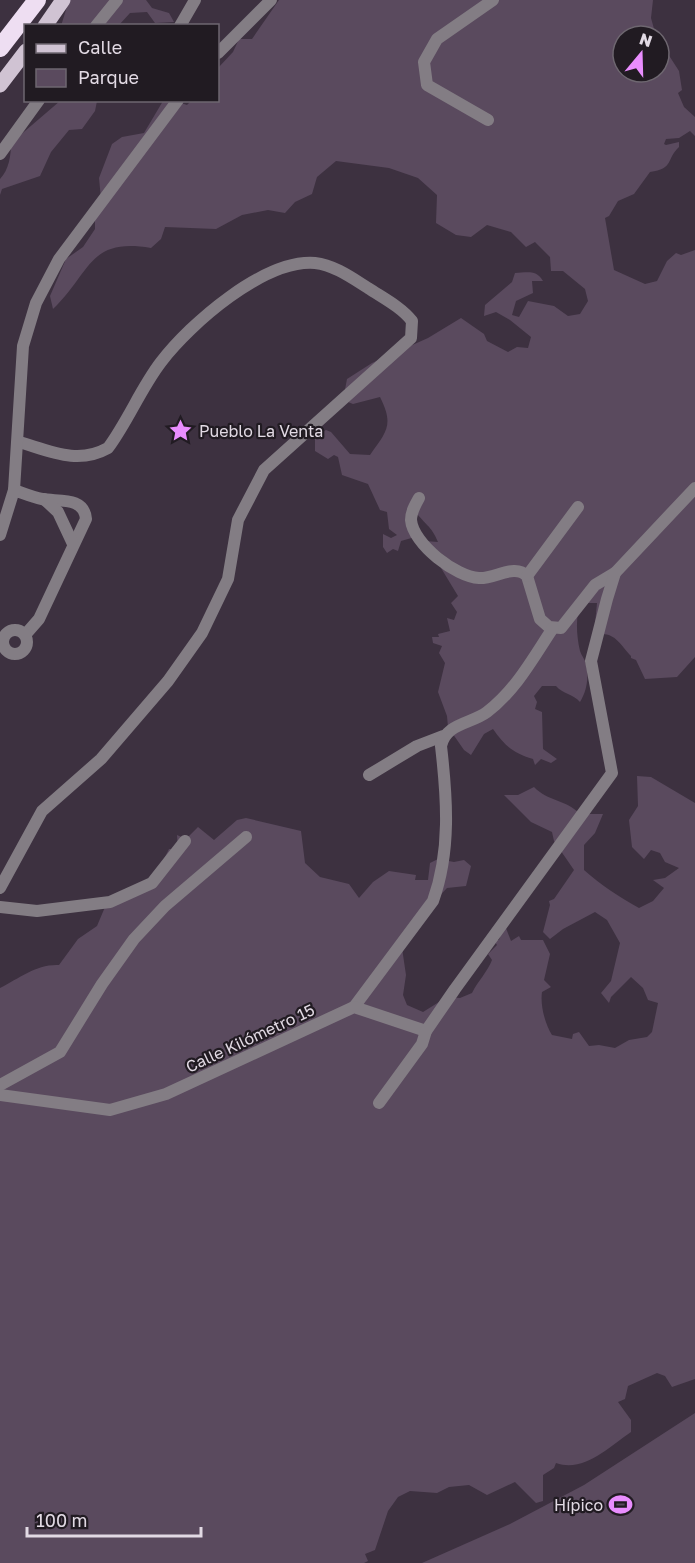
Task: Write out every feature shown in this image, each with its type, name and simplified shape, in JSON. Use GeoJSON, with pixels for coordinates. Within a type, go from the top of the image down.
{"type":"FeatureCollection","features":[{"type":"Feature","properties":{"kind":"highway"},"geometry":{"type":"LineString","coordinates":[[0,48],[37,0]]}},
{"type":"Feature","properties":{"kind":"main road"},"geometry":{"type":"LineString","coordinates":[[46,24],[63,0]]}},
{"type":"Feature","properties":{"kind":"main road"},"geometry":{"type":"LineString","coordinates":[[0,85],[24,54]]}},
{"type":"Feature","properties":{"kind":"street"},"geometry":{"type":"LineString","coordinates":[[98,24],[117,0]]}},
{"type":"Feature","properties":{"kind":"street"},"geometry":{"type":"LineString","coordinates":[[181,24],[195,0]]}},
{"type":"Feature","properties":{"kind":"street"},"geometry":{"type":"LineString","coordinates":[[219,52],[271,0]]}},
{"type":"Feature","properties":{"kind":"street"},"geometry":{"type":"LineString","coordinates":[[488,120],[427,85],[424,62],[437,39],[494,0]]}},
{"type":"Feature","properties":{"kind":"street"},"geometry":{"type":"LineString","coordinates":[[0,154],[38,102]]}},
{"type":"Feature","properties":{"kind":"street"},"geometry":{"type":"LineString","coordinates":[[0,535],[14,490],[26,329],[46,279],[177,102]]}},
{"type":"Feature","properties":{"kind":"street"},"geometry":{"type":"LineString","coordinates":[[0,888],[42,811],[101,759],[168,681],[202,633],[228,579],[238,520],[264,470],[272,460],[411,338],[412,321],[387,300],[342,272],[314,263],[283,268],[228,296],[192,327],[160,363],[108,448],[94,456],[82,458],[19,442]]}},
{"type":"Feature","properties":{"kind":"street"},"geometry":{"type":"LineString","coordinates":[[419,498],[411,517],[413,529],[435,555],[466,576],[481,578],[520,570],[527,576],[540,619],[546,626],[553,628],[563,626],[595,585],[615,573],[695,488]]}},
{"type":"Feature","properties":{"kind":"street"},"geometry":{"type":"LineString","coordinates":[[3,652],[4,637],[8,632],[20,631],[25,635],[39,619],[74,544],[84,529],[86,513],[76,503],[63,499],[44,499],[14,490]]}},
{"type":"Feature","properties":{"kind":"street"},"geometry":{"type":"LineString","coordinates":[[44,499],[58,512],[74,544]]}},
{"type":"Feature","properties":{"kind":"street"},"geometry":{"type":"LineString","coordinates":[[527,576],[578,507]]}},
{"type":"Feature","properties":{"kind":"street"},"geometry":{"type":"LineString","coordinates":[[379,1103],[422,1044],[426,1031],[455,989],[612,773],[591,661],[615,573]]}},
{"type":"Feature","properties":{"kind":"street"},"geometry":{"type":"LineString","coordinates":[[369,776],[417,746],[443,736],[449,730],[484,714],[508,696],[553,628]]}},
{"type":"Feature","properties":{"kind":"street"},"geometry":{"type":"LineString","coordinates":[[426,1031],[354,1007],[433,901],[438,887],[448,814],[441,746],[443,736]]}},
{"type":"Feature","properties":{"kind":"street"},"geometry":{"type":"LineString","coordinates":[[0,1085],[60,1052],[102,984],[134,939],[165,906],[246,837]]}},
{"type":"Feature","properties":{"kind":"street"},"geometry":{"type":"LineString","coordinates":[[0,907],[37,911],[110,902],[152,883],[185,841]]}},
{"type":"Feature","properties":{"kind":"street","name":"Calle Kilómetro 15"},"geometry":{"type":"LineString","coordinates":[[0,1095],[110,1110],[166,1094],[354,1007]]}},
{"type":"Feature","properties":{"kind":"green space"},"geometry":{"type":"Polygon","coordinates":[[[69,0],[146,0],[152,8],[169,13],[174,22],[155,23],[147,12],[130,13],[120,24],[62,24],[69,0]]]}},
{"type":"Feature","properties":{"kind":"green space"},"geometry":{"type":"Polygon","coordinates":[[[279,0],[653,0],[653,24],[611,24],[611,84],[671,84],[671,59],[679,71],[682,90],[678,93],[684,107],[695,117],[695,136],[690,131],[679,138],[666,139],[664,144],[679,142],[679,147],[666,166],[658,171],[650,172],[634,194],[618,201],[609,216],[605,218],[614,270],[645,284],[657,281],[667,261],[676,253],[681,255],[695,250],[695,657],[677,677],[645,679],[636,660],[631,658],[616,639],[607,634],[594,635],[597,603],[588,603],[578,612],[577,617],[579,646],[587,674],[586,689],[580,702],[556,686],[542,686],[534,696],[537,702],[535,709],[542,712],[543,749],[557,759],[551,763],[541,759],[535,765],[533,759],[510,748],[493,729],[484,734],[471,755],[464,750],[448,727],[447,716],[438,692],[445,663],[439,653],[442,646],[433,643],[432,637],[439,637],[438,634],[450,631],[447,618],[454,620],[457,612],[451,603],[458,596],[441,568],[446,557],[425,541],[438,542],[430,528],[415,511],[415,537],[401,541],[398,551],[393,549],[387,553],[383,547],[383,534],[391,538],[397,535],[389,529],[387,512],[380,510],[368,484],[342,475],[338,457],[334,455],[328,459],[315,451],[315,436],[326,430],[331,432],[350,454],[370,455],[387,428],[387,414],[380,397],[353,404],[343,400],[347,379],[372,363],[428,338],[461,318],[484,334],[487,341],[508,352],[517,347],[528,348],[531,337],[510,320],[496,312],[484,316],[485,305],[512,282],[515,273],[534,273],[543,281],[532,281],[533,293],[516,301],[512,315],[519,317],[528,301],[554,306],[568,316],[580,314],[588,301],[585,289],[563,271],[551,271],[550,257],[535,242],[526,247],[511,232],[487,225],[471,237],[456,235],[436,223],[437,195],[418,178],[389,168],[336,161],[317,177],[312,194],[295,202],[285,213],[268,210],[242,215],[216,229],[165,227],[161,239],[151,248],[130,246],[114,248],[102,253],[53,309],[50,296],[66,259],[83,247],[95,229],[95,214],[101,199],[99,178],[112,144],[122,137],[144,133],[162,102],[178,102],[187,105],[190,102],[219,102],[219,67],[233,52],[239,39],[252,39],[279,0]]]}},
{"type":"Feature","properties":{"kind":"green space"},"geometry":{"type":"Polygon","coordinates":[[[59,102],[97,102],[95,111],[82,129],[69,130],[51,152],[40,176],[2,189],[0,195],[0,179],[9,162],[11,143],[59,102]]]}},
{"type":"Feature","properties":{"kind":"green space"},"geometry":{"type":"Polygon","coordinates":[[[637,776],[651,777],[695,803],[695,1379],[672,1387],[665,1376],[657,1373],[628,1386],[625,1399],[618,1402],[631,1420],[631,1432],[586,1462],[566,1465],[556,1463],[554,1468],[543,1475],[543,1501],[536,1503],[515,1482],[487,1495],[469,1485],[449,1487],[437,1493],[410,1491],[398,1497],[388,1511],[375,1550],[365,1554],[368,1561],[364,1563],[0,1563],[0,988],[35,969],[59,965],[78,939],[97,926],[105,907],[157,873],[169,849],[178,849],[177,835],[186,839],[198,827],[214,840],[237,820],[246,818],[301,831],[305,863],[320,877],[349,884],[359,898],[373,882],[389,871],[416,875],[415,880],[428,880],[430,863],[438,859],[454,862],[464,860],[471,866],[466,886],[447,888],[430,906],[402,948],[406,975],[403,995],[407,1005],[423,1012],[447,997],[460,998],[472,993],[492,960],[488,954],[497,945],[493,939],[499,940],[504,923],[511,941],[519,936],[521,940],[543,940],[550,954],[544,980],[551,987],[542,992],[542,1003],[552,1035],[572,1039],[573,1034],[579,1032],[589,1046],[615,1048],[629,1040],[647,1037],[652,1032],[658,1003],[648,1000],[643,988],[631,977],[611,997],[609,1003],[601,993],[611,981],[620,943],[607,920],[595,912],[563,929],[550,939],[543,932],[549,901],[554,899],[574,870],[554,841],[552,832],[531,822],[504,795],[518,795],[534,787],[580,814],[603,814],[595,833],[584,845],[584,870],[639,908],[653,901],[664,888],[653,880],[665,878],[679,868],[665,862],[660,853],[651,850],[644,859],[632,847],[629,820],[638,806],[637,776]]]}},
{"type":"Feature","properties":{"kind":"green space","name":"Hípico"},"geometry":{"type":"Polygon","coordinates":[[[695,1413],[695,1563],[422,1563],[510,1524],[584,1485],[695,1413]]]}},
{"type":"Feature","properties":{"kind":"place","name":"Pueblo La Venta"},"geometry":{"type":"Point","coordinates":[181,431]}},
{"type":"Feature","properties":{"kind":"place","name":"Hípico"},"geometry":{"type":"Point","coordinates":[621,1505]}}]}
